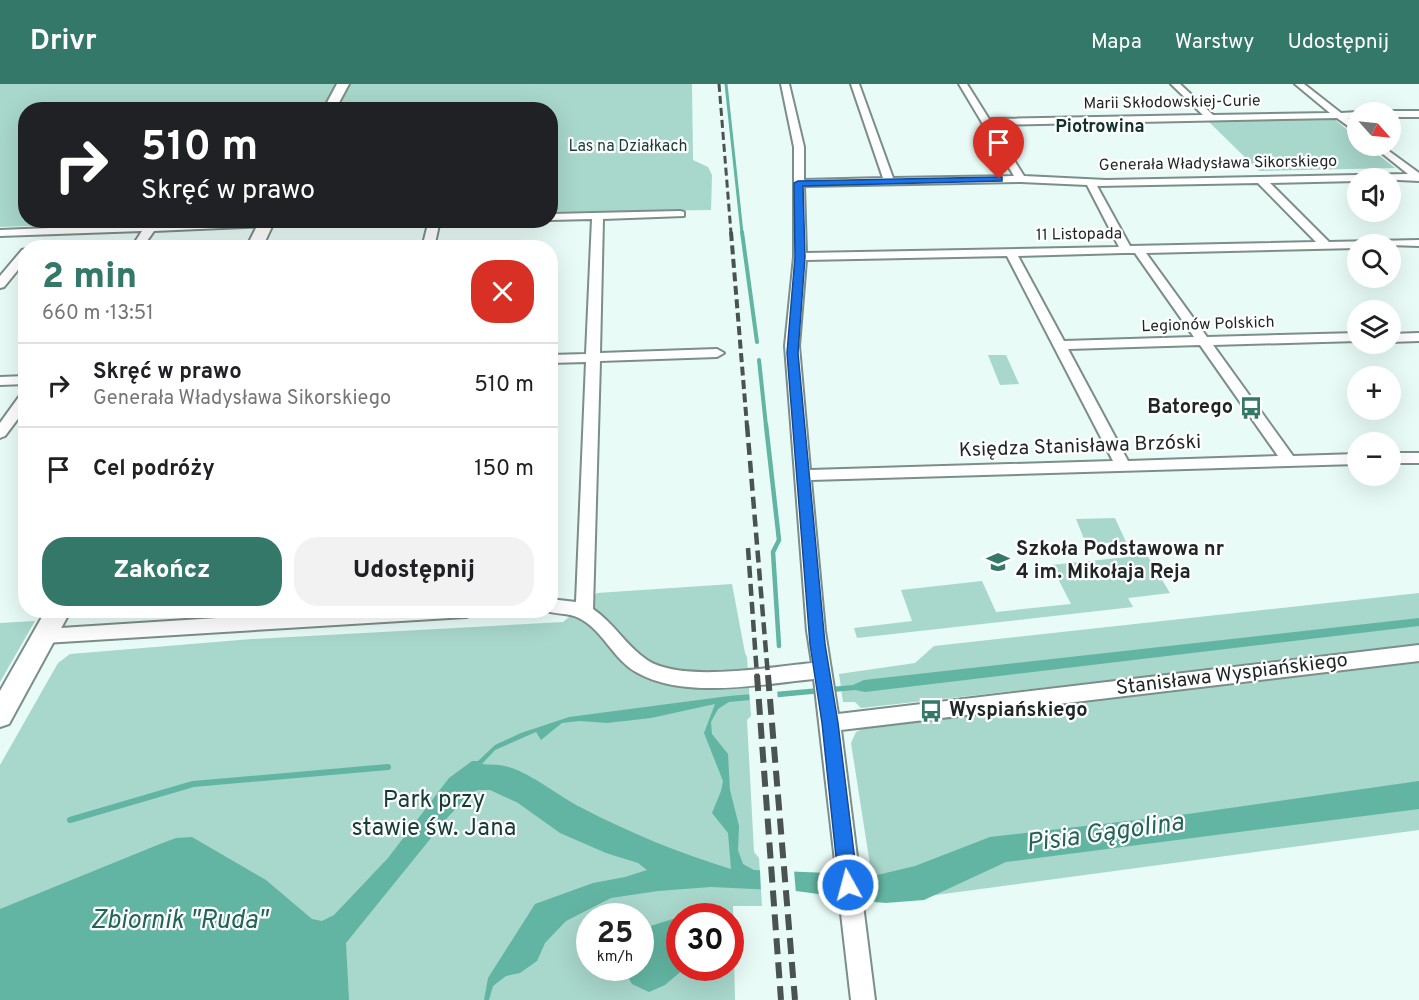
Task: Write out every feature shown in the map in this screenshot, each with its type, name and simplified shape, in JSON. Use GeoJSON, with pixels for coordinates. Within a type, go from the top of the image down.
{"type":"FeatureCollection","features":[{"type":"Feature","properties":{"kind":"main road"},"geometry":{"type":"LineString","coordinates":[[333,102],[343,84]]}},
{"type":"Feature","properties":{"kind":"main road"},"geometry":{"type":"LineString","coordinates":[[0,716],[54,618]]}},
{"type":"Feature","properties":{"kind":"street"},"geometry":{"type":"LineString","coordinates":[[785,84],[799,147],[800,257],[792,346],[822,677],[829,717],[863,1000]]}},
{"type":"Feature","properties":{"kind":"street"},"geometry":{"type":"LineString","coordinates":[[855,84],[889,181]]}},
{"type":"Feature","properties":{"kind":"street"},"geometry":{"type":"LineString","coordinates":[[963,84],[1021,179]]}},
{"type":"Feature","properties":{"kind":"street"},"geometry":{"type":"LineString","coordinates":[[1174,84],[1212,118]]}},
{"type":"Feature","properties":{"kind":"street"},"geometry":{"type":"LineString","coordinates":[[1299,84],[1347,121]]}},
{"type":"Feature","properties":{"kind":"street"},"geometry":{"type":"LineString","coordinates":[[1401,114],[1419,114]]}},
{"type":"Feature","properties":{"kind":"street","name":"Marii Skłodowskiej-Curie"},"geometry":{"type":"LineString","coordinates":[[987,122],[1347,115]]}},
{"type":"Feature","properties":{"kind":"street"},"geometry":{"type":"LineString","coordinates":[[1390,156],[1419,178]]}},
{"type":"Feature","properties":{"kind":"street","name":"Generała Władysława Sikorskiego"},"geometry":{"type":"LineString","coordinates":[[798,183],[1021,179],[1090,182],[1419,178]]}},
{"type":"Feature","properties":{"kind":"street"},"geometry":{"type":"LineString","coordinates":[[1261,180],[1325,245]]}},
{"type":"Feature","properties":{"kind":"street","name":"Generała Władysława Sikorskiego"},"geometry":{"type":"LineString","coordinates":[[1090,182],[1133,251],[1289,460]]}},
{"type":"Feature","properties":{"kind":"street"},"geometry":{"type":"LineString","coordinates":[[558,217],[680,214]]}},
{"type":"Feature","properties":{"kind":"street"},"geometry":{"type":"LineString","coordinates":[[584,610],[591,357],[598,216]]}},
{"type":"Feature","properties":{"kind":"street"},"geometry":{"type":"LineString","coordinates":[[0,232],[125,228]]}},
{"type":"Feature","properties":{"kind":"street"},"geometry":{"type":"LineString","coordinates":[[142,240],[151,228]]}},
{"type":"Feature","properties":{"kind":"street"},"geometry":{"type":"LineString","coordinates":[[36,240],[43,231]]}},
{"type":"Feature","properties":{"kind":"street"},"geometry":{"type":"LineString","coordinates":[[1401,243],[1419,243]]}},
{"type":"Feature","properties":{"kind":"street","name":"11 Listopada"},"geometry":{"type":"LineString","coordinates":[[800,257],[1347,245]]}},
{"type":"Feature","properties":{"kind":"street"},"geometry":{"type":"LineString","coordinates":[[1011,253],[1124,467]]}},
{"type":"Feature","properties":{"kind":"street"},"geometry":{"type":"LineString","coordinates":[[0,284],[18,262]]}},
{"type":"Feature","properties":{"kind":"street","name":"Legionów Polskich"},"geometry":{"type":"LineString","coordinates":[[1060,345],[1347,338]]}},
{"type":"Feature","properties":{"kind":"street"},"geometry":{"type":"LineString","coordinates":[[1401,339],[1417,340]]}},
{"type":"Feature","properties":{"kind":"street"},"geometry":{"type":"LineString","coordinates":[[558,359],[717,353]]}},
{"type":"Feature","properties":{"kind":"street"},"geometry":{"type":"LineString","coordinates":[[0,381],[18,380]]}},
{"type":"Feature","properties":{"kind":"street"},"geometry":{"type":"LineString","coordinates":[[0,433],[18,408]]}},
{"type":"Feature","properties":{"kind":"street"},"geometry":{"type":"LineString","coordinates":[[1401,458],[1419,458]]}},
{"type":"Feature","properties":{"kind":"street","name":"Księdza Stanisława Brzóski"},"geometry":{"type":"LineString","coordinates":[[804,475],[1347,459]]}},
{"type":"Feature","properties":{"kind":"street"},"geometry":{"type":"LineString","coordinates":[[558,606],[584,610],[597,620],[638,662],[666,676],[705,679],[822,677]]}},
{"type":"Feature","properties":{"kind":"street"},"geometry":{"type":"LineString","coordinates":[[45,636],[286,618]]}},
{"type":"Feature","properties":{"kind":"street","name":"Stanisława Wyspiańskiego"},"geometry":{"type":"LineString","coordinates":[[829,717],[1419,653]]}},
{"type":"Feature","properties":{"kind":"green space"},"geometry":{"type":"Polygon","coordinates":[[[0,84],[336,84],[326,102],[18,102],[18,226],[0,227],[0,84]]]}},
{"type":"Feature","properties":{"kind":"green space","name":"Las na Działkach"},"geometry":{"type":"Polygon","coordinates":[[[350,84],[692,84],[693,160],[708,167],[712,175],[711,210],[558,212],[558,102],[341,102],[350,84]]]}},
{"type":"Feature","properties":{"kind":"green space"},"geometry":{"type":"Polygon","coordinates":[[[1333,118],[1347,130],[1347,156],[1380,156],[1395,168],[1259,171],[1208,121],[1333,118]]]}},
{"type":"Feature","properties":{"kind":"green space"},"geometry":{"type":"Polygon","coordinates":[[[988,355],[1006,355],[1019,384],[1000,385],[988,355]]]}},
{"type":"Feature","properties":{"kind":"green space"},"geometry":{"type":"Polygon","coordinates":[[[1115,518],[1126,542],[1086,544],[1076,519],[1115,518]]]}},
{"type":"Feature","properties":{"kind":"green space"},"geometry":{"type":"Polygon","coordinates":[[[1147,555],[1170,593],[1128,598],[1133,607],[857,638],[854,628],[912,621],[901,590],[982,581],[996,612],[1071,604],[1051,565],[1147,555]]]}},
{"type":"Feature","properties":{"kind":"green space","name":"Park przy stawie św. Jana"},"geometry":{"type":"Polygon","coordinates":[[[732,584],[747,657],[751,716],[747,720],[754,852],[759,858],[762,906],[744,906],[744,903],[666,903],[666,981],[735,981],[735,1000],[0,1000],[0,765],[58,663],[70,654],[252,639],[563,622],[597,593],[732,584]]]}},
{"type":"Feature","properties":{"kind":"green space"},"geometry":{"type":"Polygon","coordinates":[[[1419,593],[1419,646],[861,708],[855,702],[843,702],[839,674],[915,663],[934,646],[1419,593]]]}},
{"type":"Feature","properties":{"kind":"green space"},"geometry":{"type":"Polygon","coordinates":[[[35,621],[0,682],[0,623],[35,621]]]}},
{"type":"Feature","properties":{"kind":"green space"},"geometry":{"type":"Polygon","coordinates":[[[1419,662],[1419,830],[876,903],[851,743],[856,732],[862,729],[1419,662]]]}},
{"type":"Feature","properties":{"kind":"water"},"geometry":{"type":"Polygon","coordinates":[[[1419,618],[1419,626],[865,692],[855,690],[729,702],[718,709],[711,722],[712,734],[728,754],[730,790],[739,826],[738,850],[743,864],[754,870],[877,875],[915,866],[990,837],[1188,814],[1419,781],[1419,809],[1006,862],[924,900],[885,903],[796,891],[711,887],[658,891],[611,898],[601,903],[576,903],[576,916],[566,921],[545,943],[537,961],[520,973],[506,976],[493,986],[489,1000],[484,1000],[488,978],[535,904],[593,883],[647,870],[638,863],[606,853],[560,833],[518,803],[490,790],[478,790],[470,794],[448,817],[346,943],[349,1000],[0,1000],[0,909],[176,838],[192,837],[266,880],[312,919],[322,921],[334,915],[388,858],[449,778],[472,761],[478,761],[495,745],[521,733],[569,717],[729,696],[853,685],[864,680],[1419,618]],[[715,704],[651,718],[607,723],[579,721],[562,723],[541,740],[536,732],[495,750],[482,764],[502,765],[515,769],[618,826],[731,869],[728,833],[712,813],[723,781],[704,733],[715,704]]]}},
{"type":"Feature","properties":{"kind":"water"},"geometry":{"type":"Polygon","coordinates":[[[666,921],[666,981],[670,981],[649,992],[630,981],[654,981],[654,925],[666,921]]]}},
{"type":"Feature","properties":{"kind":"pier"},"geometry":{"type":"Polygon","coordinates":[[[777,689],[778,701],[750,703],[749,691],[777,689]]]}},
{"type":"Feature","properties":{"kind":"pier"},"geometry":{"type":"Polygon","coordinates":[[[760,870],[794,870],[796,894],[761,892],[760,870]]]}},
{"type":"Feature","properties":{"kind":"waterway"},"geometry":{"type":"LineString","coordinates":[[726,84],[742,233]]}},
{"type":"Feature","properties":{"kind":"waterway"},"geometry":{"type":"LineString","coordinates":[[742,232],[757,342]]}},
{"type":"Feature","properties":{"kind":"waterway"},"geometry":{"type":"LineString","coordinates":[[759,360],[766,426]]}},
{"type":"Feature","properties":{"kind":"waterway"},"geometry":{"type":"LineString","coordinates":[[766,425],[779,540],[773,552],[779,646]]}},
{"type":"Feature","properties":{"kind":"waterway"},"geometry":{"type":"LineString","coordinates":[[70,820],[193,784],[388,767]]}},
{"type":"Feature","properties":{"kind":"railway"},"geometry":{"type":"LineString","coordinates":[[719,84],[731,233]]}},
{"type":"Feature","properties":{"kind":"railway"},"geometry":{"type":"LineString","coordinates":[[731,232],[747,426]]}},
{"type":"Feature","properties":{"kind":"railway"},"geometry":{"type":"LineString","coordinates":[[747,425],[768,676]]}},
{"type":"Feature","properties":{"kind":"railway"},"geometry":{"type":"LineString","coordinates":[[748,548],[757,676]]}},
{"type":"Feature","properties":{"kind":"railway"},"geometry":{"type":"LineString","coordinates":[[757,675],[781,1000]]}},
{"type":"Feature","properties":{"kind":"railway"},"geometry":{"type":"LineString","coordinates":[[768,675],[795,1000]]}},
{"type":"Feature","properties":{"kind":"place","name":"Batorego"},"geometry":{"type":"Point","coordinates":[1251,408]}},
{"type":"Feature","properties":{"kind":"place","name":"Szkoła Podstawowa nr 4 im. Mikołaja Reja"},"geometry":{"type":"Point","coordinates":[998,562]}},
{"type":"Feature","properties":{"kind":"place","name":"Wyspiańskiego"},"geometry":{"type":"Point","coordinates":[931,711]}},
{"type":"Feature","properties":{"kind":"district","name":"Piotrowina"},"geometry":{"type":"Point","coordinates":[1100,127]}},
{"type":"Feature","properties":{"kind":"route"},"geometry":{"type":"LineString","coordinates":[[848,885],[830,723],[818,644],[792,346],[800,257],[798,183],[999,179]]}},
{"type":"Feature","properties":{"kind":"water label","name":"Pisia Gągolina"},"geometry":{"type":"Point","coordinates":[1105,834]}},
{"type":"Feature","properties":{"kind":"water label","name":"Zbiornik \"Ruda\""},"geometry":{"type":"Point","coordinates":[179,921]}}]}
